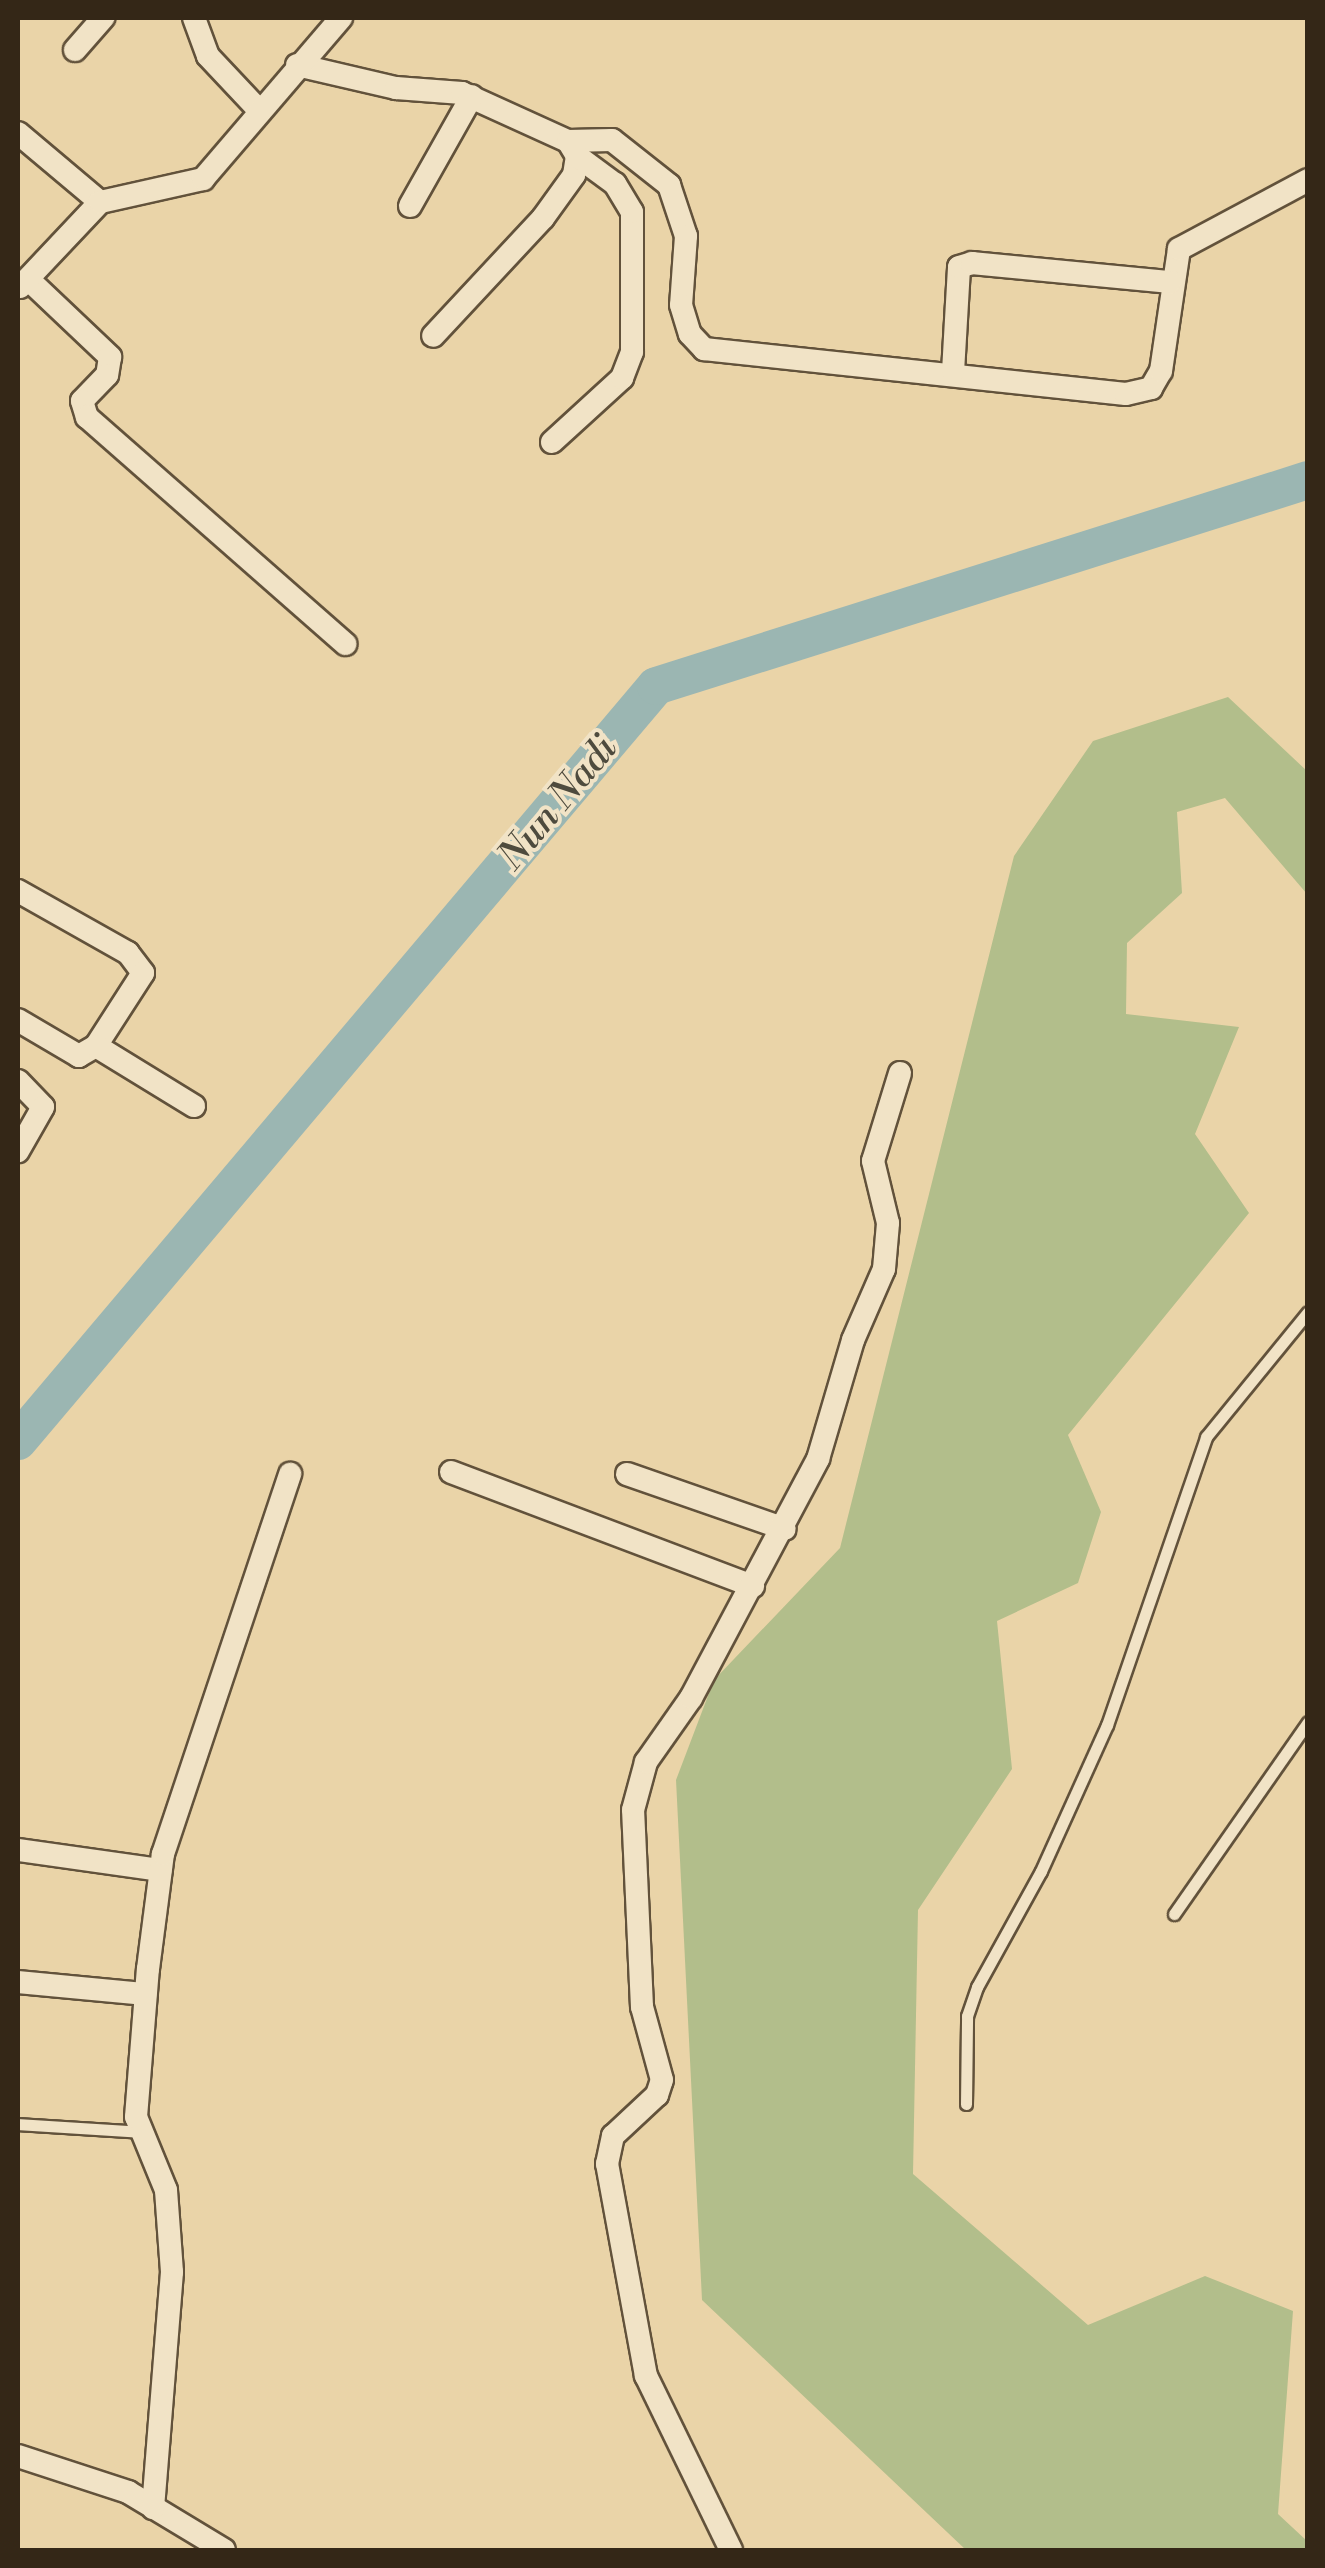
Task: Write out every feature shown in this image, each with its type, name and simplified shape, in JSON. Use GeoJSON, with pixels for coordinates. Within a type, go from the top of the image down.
{"type":"FeatureCollection","features":[{"type":"Feature","properties":{"kind":"street"},"geometry":{"type":"LineString","coordinates":[[76,50],[103,18]]}},
{"type":"Feature","properties":{"kind":"street"},"geometry":{"type":"LineString","coordinates":[[194,18],[208,56],[257,108]]}},
{"type":"Feature","properties":{"kind":"street"},"geometry":{"type":"LineString","coordinates":[[341,18],[257,108],[203,179],[100,202],[23,285],[110,357],[107,375],[82,402],[87,417],[344,644]]}},
{"type":"Feature","properties":{"kind":"street"},"geometry":{"type":"LineString","coordinates":[[296,65],[326,76],[472,96],[573,148],[615,184],[632,212],[632,352],[622,378],[552,442]]}},
{"type":"Feature","properties":{"kind":"street"},"geometry":{"type":"LineString","coordinates":[[410,206],[472,96]]}},
{"type":"Feature","properties":{"kind":"street"},"geometry":{"type":"LineString","coordinates":[[18,133],[100,202]]}},
{"type":"Feature","properties":{"kind":"street"},"geometry":{"type":"LineString","coordinates":[[573,148],[612,140],[668,185],[686,236],[681,305],[690,334],[704,349],[953,372],[1126,394],[1151,388],[1161,370],[1170,282],[1179,249],[1308,180]]}},
{"type":"Feature","properties":{"kind":"street"},"geometry":{"type":"LineString","coordinates":[[433,336],[543,218],[574,175],[573,148]]}},
{"type":"Feature","properties":{"kind":"street"},"geometry":{"type":"LineString","coordinates":[[953,372],[959,267],[972,262],[1170,282]]}},
{"type":"Feature","properties":{"kind":"street"},"geometry":{"type":"LineString","coordinates":[[18,891],[138,960],[141,979],[96,1046],[74,1056],[18,1020]]}},
{"type":"Feature","properties":{"kind":"street"},"geometry":{"type":"LineString","coordinates":[[96,1046],[194,1106]]}},
{"type":"Feature","properties":{"kind":"street"},"geometry":{"type":"LineString","coordinates":[[731,2550],[646,2376],[607,2164],[613,2136],[658,2095],[662,2080],[642,2006],[636,1784],[785,1529],[818,1459],[854,1340],[884,1269],[888,1223],[874,1161],[900,1072]]}},
{"type":"Feature","properties":{"kind":"street"},"geometry":{"type":"LineString","coordinates":[[18,1081],[44,1108],[18,1151]]}},
{"type":"Feature","properties":{"kind":"street"},"geometry":{"type":"LineString","coordinates":[[451,1472],[753,1586]]}},
{"type":"Feature","properties":{"kind":"street"},"geometry":{"type":"LineString","coordinates":[[153,2508],[171,2220],[142,2132],[134,2086],[161,1870],[290,1474]]}},
{"type":"Feature","properties":{"kind":"street"},"geometry":{"type":"LineString","coordinates":[[626,1474],[785,1529]]}},
{"type":"Feature","properties":{"kind":"street"},"geometry":{"type":"LineString","coordinates":[[18,1850],[161,1870]]}},
{"type":"Feature","properties":{"kind":"street"},"geometry":{"type":"LineString","coordinates":[[18,1982],[145,1994]]}},
{"type":"Feature","properties":{"kind":"street"},"geometry":{"type":"LineString","coordinates":[[18,2456],[128,2492],[224,2550]]}},
{"type":"Feature","properties":{"kind":"lane"},"geometry":{"type":"LineString","coordinates":[[966,2104],[968,2016],[977,1987],[1041,1871],[1107,1725],[1206,1437],[1308,1312]]}},
{"type":"Feature","properties":{"kind":"lane"},"geometry":{"type":"LineString","coordinates":[[1174,1914],[1308,1722]]}},
{"type":"Feature","properties":{"kind":"lane"},"geometry":{"type":"LineString","coordinates":[[18,2124],[142,2132]]}},
{"type":"Feature","properties":{"kind":"green space"},"geometry":{"type":"Polygon","coordinates":[[[1228,697],[1307,771],[1307,894],[1225,798],[1177,812],[1182,893],[1127,943],[1126,1014],[1239,1027],[1195,1134],[1249,1213],[1068,1435],[1101,1512],[1078,1583],[997,1621],[1012,1769],[918,1910],[913,2174],[1088,2325],[1205,2276],[1293,2311],[1278,2514],[1307,2541],[1307,2550],[966,2550],[702,2300],[676,1780],[714,1680],[840,1548],[1014,856],[1093,741],[1228,697]]]}},
{"type":"Feature","properties":{"kind":"waterway","name":"Nun Nadi"},"geometry":{"type":"LineString","coordinates":[[18,1441],[656,686],[1308,480]]}}]}
